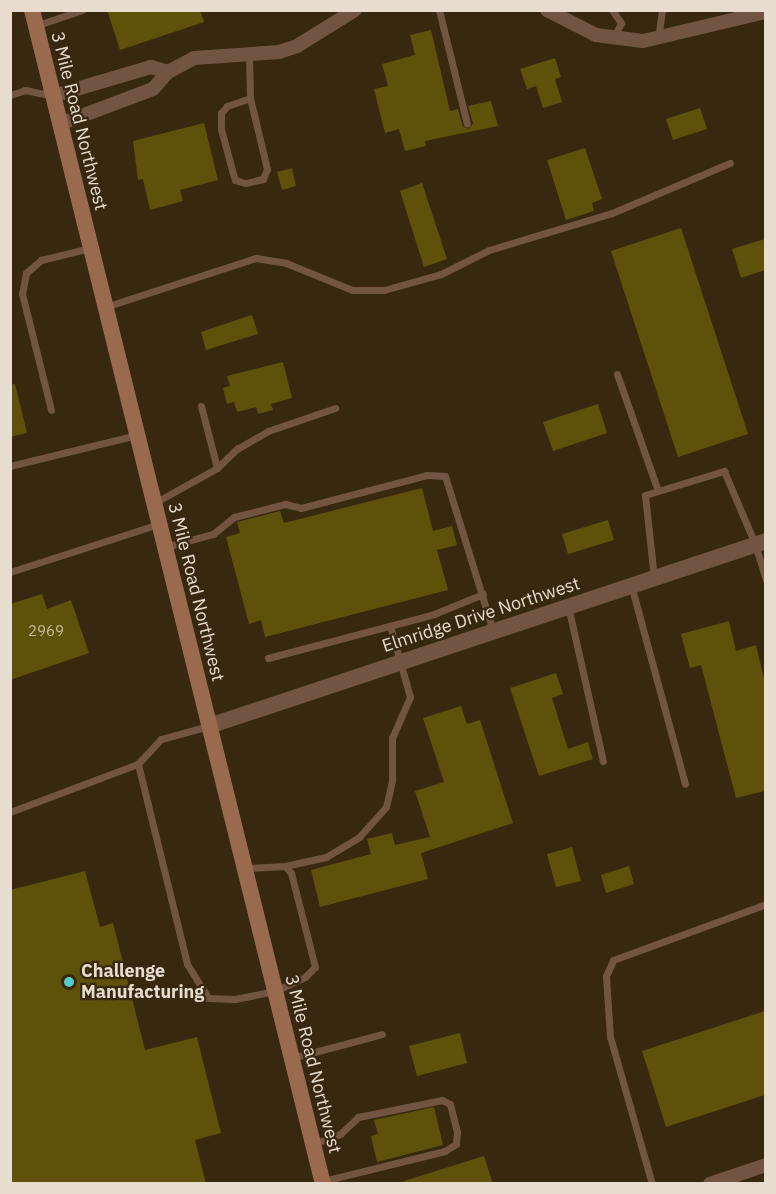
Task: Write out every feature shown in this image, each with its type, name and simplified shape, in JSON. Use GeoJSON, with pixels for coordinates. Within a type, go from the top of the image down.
{"type":"FeatureCollection","features":[{"type":"Feature","properties":{"kind":"main road","name":"3 Mile Road Northwest"},"geometry":{"type":"LineString","coordinates":[[34,18],[323,1182]]}},
{"type":"Feature","properties":{"kind":"street"},"geometry":{"type":"LineString","coordinates":[[60,124],[153,89],[168,72],[194,58],[249,56],[297,46],[355,10]]}},
{"type":"Feature","properties":{"kind":"street"},"geometry":{"type":"LineString","coordinates":[[547,10],[596,35],[643,41],[765,12]]}},
{"type":"Feature","properties":{"kind":"street"},"geometry":{"type":"LineString","coordinates":[[53,96],[151,67],[168,72]]}},
{"type":"Feature","properties":{"kind":"street","name":"Elmridge Drive Northwest"},"geometry":{"type":"LineString","coordinates":[[209,726],[760,542]]}},
{"type":"Feature","properties":{"kind":"street"},"geometry":{"type":"LineString","coordinates":[[710,1184],[765,1165]]}},
{"type":"Feature","properties":{"kind":"lane"},"geometry":{"type":"LineString","coordinates":[[34,18],[82,10]]}},
{"type":"Feature","properties":{"kind":"lane"},"geometry":{"type":"LineString","coordinates":[[439,10],[467,124]]}},
{"type":"Feature","properties":{"kind":"lane"},"geometry":{"type":"LineString","coordinates":[[612,10],[621,23],[614,37]]}},
{"type":"Feature","properties":{"kind":"lane"},"geometry":{"type":"LineString","coordinates":[[658,39],[662,10]]}},
{"type":"Feature","properties":{"kind":"lane"},"geometry":{"type":"LineString","coordinates":[[249,56],[250,98],[267,169],[263,178],[245,183],[236,180],[221,129],[221,113],[227,106],[250,98]]}},
{"type":"Feature","properties":{"kind":"lane"},"geometry":{"type":"LineString","coordinates":[[10,94],[25,90],[53,96]]}},
{"type":"Feature","properties":{"kind":"lane"},"geometry":{"type":"LineString","coordinates":[[105,307],[256,258],[286,263],[352,290],[384,290],[441,274],[489,250],[612,213],[730,163]]}},
{"type":"Feature","properties":{"kind":"lane"},"geometry":{"type":"LineString","coordinates":[[51,410],[22,294],[26,273],[41,260],[90,248]]}},
{"type":"Feature","properties":{"kind":"lane"},"geometry":{"type":"LineString","coordinates":[[617,374],[658,491]]}},
{"type":"Feature","properties":{"kind":"lane"},"geometry":{"type":"LineString","coordinates":[[201,406],[217,468]]}},
{"type":"Feature","properties":{"kind":"lane"},"geometry":{"type":"LineString","coordinates":[[154,504],[217,468],[237,449],[268,431],[335,408]]}},
{"type":"Feature","properties":{"kind":"lane"},"geometry":{"type":"LineString","coordinates":[[10,466],[137,435]]}},
{"type":"Feature","properties":{"kind":"lane"},"geometry":{"type":"LineString","coordinates":[[654,578],[645,495],[724,471],[760,542],[765,581]]}},
{"type":"Feature","properties":{"kind":"lane"},"geometry":{"type":"LineString","coordinates":[[165,548],[213,534],[234,517],[285,504],[301,508],[427,475],[445,476],[493,631]]}},
{"type":"Feature","properties":{"kind":"lane"},"geometry":{"type":"LineString","coordinates":[[10,572],[159,524]]}},
{"type":"Feature","properties":{"kind":"lane"},"geometry":{"type":"LineString","coordinates":[[631,585],[686,784]]}},
{"type":"Feature","properties":{"kind":"lane"},"geometry":{"type":"LineString","coordinates":[[268,658],[434,614],[483,594]]}},
{"type":"Feature","properties":{"kind":"lane"},"geometry":{"type":"LineString","coordinates":[[568,606],[603,761]]}},
{"type":"Feature","properties":{"kind":"lane"},"geometry":{"type":"LineString","coordinates":[[245,868],[285,866],[326,857],[359,837],[387,807],[392,780],[392,738],[410,697],[390,626]]}},
{"type":"Feature","properties":{"kind":"lane"},"geometry":{"type":"LineString","coordinates":[[10,812],[138,764],[161,739],[209,726]]}},
{"type":"Feature","properties":{"kind":"lane"},"geometry":{"type":"LineString","coordinates":[[138,764],[187,964],[208,998],[235,999],[275,991],[305,977],[315,966],[291,873],[285,866]]}},
{"type":"Feature","properties":{"kind":"lane"},"geometry":{"type":"LineString","coordinates":[[652,1184],[610,1037],[606,976],[613,960],[765,904]]}},
{"type":"Feature","properties":{"kind":"lane"},"geometry":{"type":"LineString","coordinates":[[292,1058],[382,1034]]}},
{"type":"Feature","properties":{"kind":"lane"},"geometry":{"type":"LineString","coordinates":[[313,1144],[340,1134],[358,1117],[442,1100],[450,1104],[457,1132],[456,1144],[445,1151],[323,1182]]}},
{"type":"Feature","properties":{"kind":"building"},"geometry":{"type":"Polygon","coordinates":[[[107,10],[200,10],[204,22],[120,50],[107,10]]]}},
{"type":"Feature","properties":{"kind":"building"},"geometry":{"type":"Polygon","coordinates":[[[431,30],[450,111],[458,109],[463,127],[469,129],[473,123],[468,106],[491,101],[498,126],[425,141],[426,146],[405,151],[399,129],[385,133],[374,89],[388,86],[382,64],[415,55],[410,35],[431,30]]]}},
{"type":"Feature","properties":{"kind":"building"},"geometry":{"type":"Polygon","coordinates":[[[555,58],[561,77],[555,79],[562,102],[543,108],[536,86],[527,89],[520,69],[555,58]]]}},
{"type":"Feature","properties":{"kind":"building"},"geometry":{"type":"Polygon","coordinates":[[[700,108],[707,129],[673,140],[666,119],[700,108]]]}},
{"type":"Feature","properties":{"kind":"building"},"geometry":{"type":"Polygon","coordinates":[[[204,123],[218,180],[180,190],[183,201],[150,210],[143,179],[138,180],[133,141],[204,123]]]}},
{"type":"Feature","properties":{"kind":"building"},"geometry":{"type":"Polygon","coordinates":[[[585,148],[602,199],[592,203],[594,211],[566,220],[547,160],[585,148]]]}},
{"type":"Feature","properties":{"kind":"building"},"geometry":{"type":"Polygon","coordinates":[[[292,168],[296,186],[282,190],[277,172],[292,168]]]}},
{"type":"Feature","properties":{"kind":"building"},"geometry":{"type":"Polygon","coordinates":[[[422,183],[447,259],[424,267],[400,191],[422,183]]]}},
{"type":"Feature","properties":{"kind":"building"},"geometry":{"type":"Polygon","coordinates":[[[681,228],[748,434],[678,457],[611,251],[681,228]]]}},
{"type":"Feature","properties":{"kind":"building"},"geometry":{"type":"Polygon","coordinates":[[[765,239],[765,270],[741,278],[732,249],[765,239]]]}},
{"type":"Feature","properties":{"kind":"building"},"geometry":{"type":"Polygon","coordinates":[[[252,315],[258,334],[206,350],[201,332],[252,315]]]}},
{"type":"Feature","properties":{"kind":"building"},"geometry":{"type":"Polygon","coordinates":[[[283,362],[292,398],[271,404],[273,410],[258,414],[256,407],[237,412],[234,402],[227,404],[223,388],[230,386],[227,376],[283,362]]]}},
{"type":"Feature","properties":{"kind":"building"},"geometry":{"type":"Polygon","coordinates":[[[15,384],[27,433],[10,437],[10,385],[15,384]]]}},
{"type":"Feature","properties":{"kind":"building"},"geometry":{"type":"Polygon","coordinates":[[[598,404],[607,433],[553,451],[543,422],[598,404]]]}},
{"type":"Feature","properties":{"kind":"building"},"geometry":{"type":"Polygon","coordinates":[[[422,488],[433,531],[452,526],[457,545],[437,550],[448,590],[265,637],[261,620],[249,624],[226,537],[240,533],[237,522],[280,511],[284,523],[422,488]]]}},
{"type":"Feature","properties":{"kind":"building"},"geometry":{"type":"Polygon","coordinates":[[[608,520],[614,540],[568,554],[562,534],[608,520]]]}},
{"type":"Feature","properties":{"kind":"building"},"geometry":{"type":"Polygon","coordinates":[[[42,594],[47,609],[71,600],[89,653],[10,680],[10,604],[42,594]]]}},
{"type":"Feature","properties":{"kind":"building"},"geometry":{"type":"Polygon","coordinates":[[[729,621],[736,651],[756,645],[765,683],[765,791],[736,798],[701,665],[690,668],[681,634],[729,621]]]}},
{"type":"Feature","properties":{"kind":"building"},"geometry":{"type":"Polygon","coordinates":[[[556,673],[563,694],[552,698],[568,749],[588,742],[593,759],[539,776],[510,688],[556,673]]]}},
{"type":"Feature","properties":{"kind":"building"},"geometry":{"type":"Polygon","coordinates":[[[461,706],[467,724],[480,720],[513,823],[421,853],[428,879],[320,907],[311,870],[371,854],[367,839],[392,833],[395,845],[430,837],[415,791],[444,782],[423,718],[461,706]]]}},
{"type":"Feature","properties":{"kind":"building"},"geometry":{"type":"Polygon","coordinates":[[[572,847],[581,881],[556,887],[547,854],[572,847]]]}},
{"type":"Feature","properties":{"kind":"building"},"geometry":{"type":"Polygon","coordinates":[[[629,866],[634,884],[606,893],[601,875],[629,866]]]}},
{"type":"Feature","properties":{"kind":"building","name":"Challenge Manufacturing"},"geometry":{"type":"Polygon","coordinates":[[[85,871],[100,927],[113,923],[145,1050],[197,1037],[221,1133],[195,1140],[206,1184],[10,1184],[10,890],[85,871]]]}},
{"type":"Feature","properties":{"kind":"building"},"geometry":{"type":"Polygon","coordinates":[[[765,1011],[765,1095],[666,1127],[642,1051],[765,1011]]]}},
{"type":"Feature","properties":{"kind":"building"},"geometry":{"type":"Polygon","coordinates":[[[460,1033],[467,1063],[417,1076],[409,1046],[460,1033]]]}},
{"type":"Feature","properties":{"kind":"building"},"geometry":{"type":"Polygon","coordinates":[[[434,1107],[443,1145],[377,1162],[371,1136],[378,1134],[374,1120],[434,1107]]]}},
{"type":"Feature","properties":{"kind":"building"},"geometry":{"type":"Polygon","coordinates":[[[484,1156],[493,1184],[405,1184],[404,1181],[484,1156]]]}},
{"type":"Feature","properties":{"kind":"place","name":"Challenge Manufacturing"},"geometry":{"type":"Point","coordinates":[69,982]}}]}
